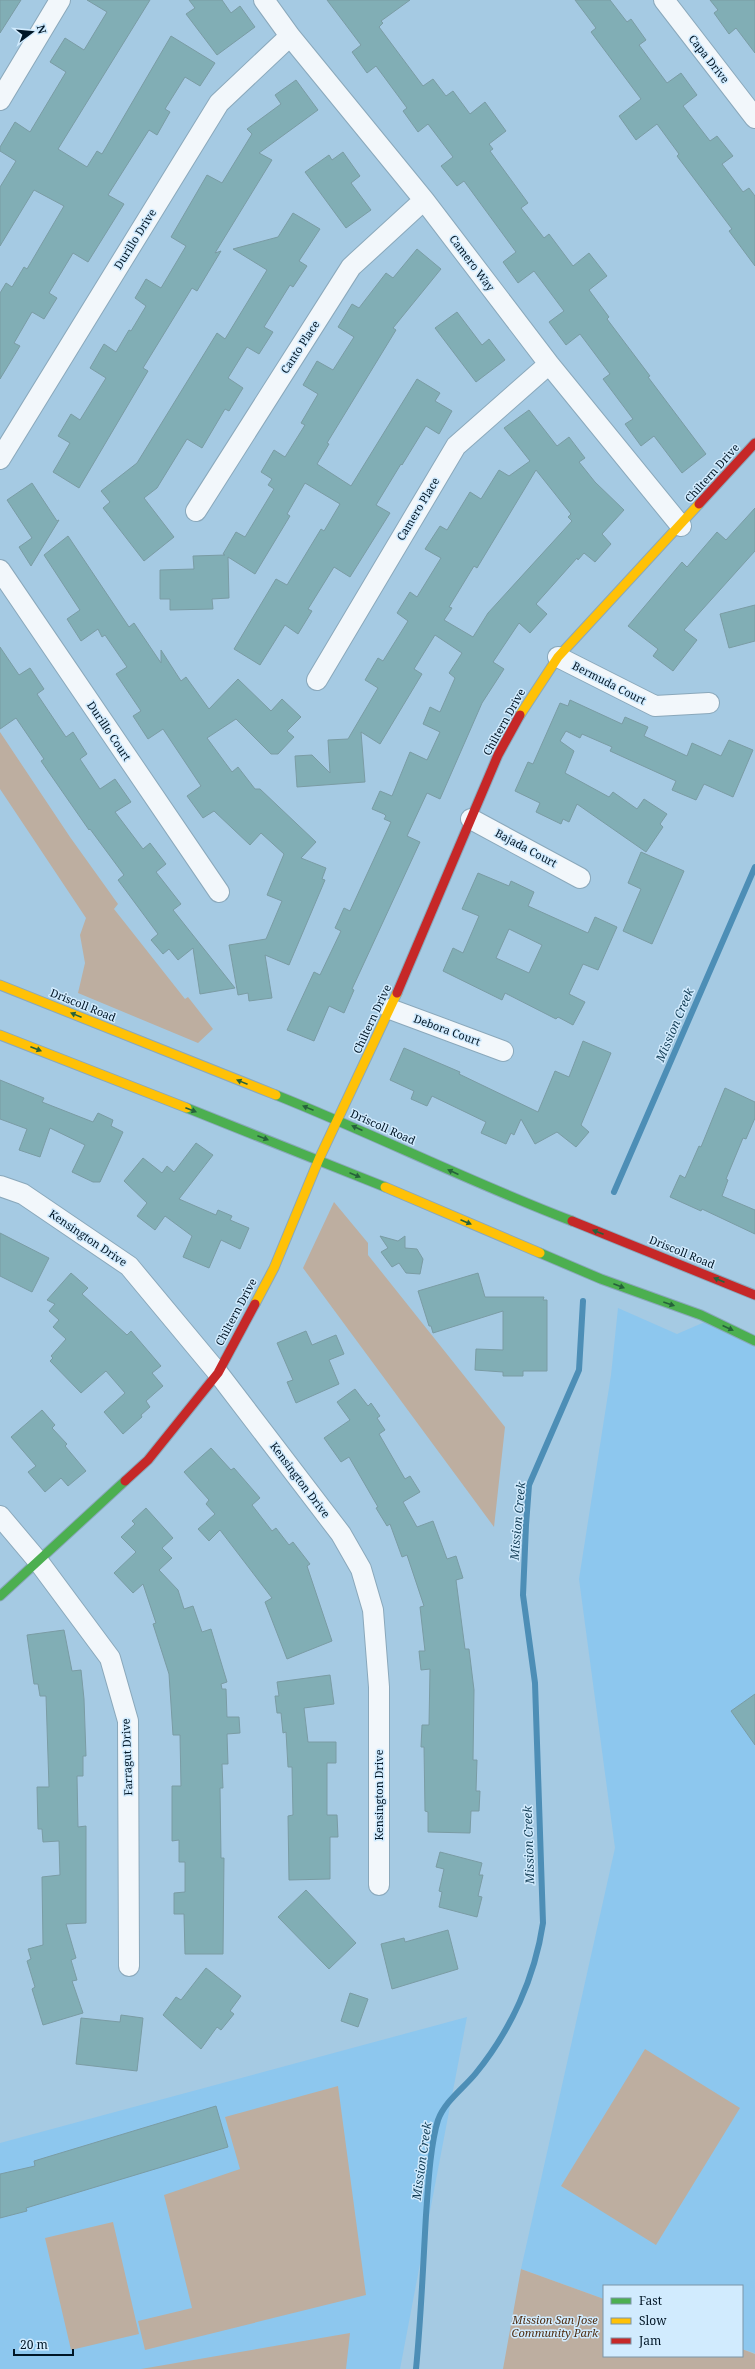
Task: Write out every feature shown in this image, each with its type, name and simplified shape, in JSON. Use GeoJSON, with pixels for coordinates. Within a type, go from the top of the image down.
{"type":"FeatureCollection","features":[{"type":"Feature","properties":{"kind":"street"},"geometry":{"type":"LineString","coordinates":[[0,100],[60,0]]}},
{"type":"Feature","properties":{"kind":"street","name":"Camero Way"},"geometry":{"type":"LineString","coordinates":[[264,0],[290,36],[424,200],[548,364],[680,526]]}},
{"type":"Feature","properties":{"kind":"street","name":"Capa Drive"},"geometry":{"type":"LineString","coordinates":[[664,0],[755,118]]}},
{"type":"Feature","properties":{"kind":"street","name":"Durillo Drive"},"geometry":{"type":"LineString","coordinates":[[0,459],[220,103],[290,36]]}},
{"type":"Feature","properties":{"kind":"street","name":"Canto Place"},"geometry":{"type":"LineString","coordinates":[[196,511],[351,267],[424,200]]}},
{"type":"Feature","properties":{"kind":"street","name":"Camero Place"},"geometry":{"type":"LineString","coordinates":[[317,680],[456,446],[548,364]]}},
{"type":"Feature","properties":{"kind":"street","name":"Chiltern Drive"},"geometry":{"type":"LineString","coordinates":[[0,1596],[148,1460],[218,1372],[274,1268],[337,1119],[390,1009],[498,755],[530,699],[558,657],[755,443]]}},
{"type":"Feature","properties":{"kind":"street","name":"Durillo Court"},"geometry":{"type":"LineString","coordinates":[[0,570],[219,892]]}},
{"type":"Feature","properties":{"kind":"street","name":"Bermuda Court"},"geometry":{"type":"LineString","coordinates":[[558,657],[656,706],[709,703]]}},
{"type":"Feature","properties":{"kind":"street","name":"Bajada Court"},"geometry":{"type":"LineString","coordinates":[[471,819],[580,878]]}},
{"type":"Feature","properties":{"kind":"street","name":"Driscoll Road"},"geometry":{"type":"LineString","coordinates":[[0,984],[337,1119],[514,1199],[653,1253],[755,1295]]}},
{"type":"Feature","properties":{"kind":"street","name":"Debora Court"},"geometry":{"type":"LineString","coordinates":[[390,1009],[503,1051]]}},
{"type":"Feature","properties":{"kind":"street"},"geometry":{"type":"LineString","coordinates":[[0,1035],[319,1160],[600,1279],[701,1315],[755,1341]]}},
{"type":"Feature","properties":{"kind":"street","name":"Kensington Drive"},"geometry":{"type":"LineString","coordinates":[[0,1186],[23,1194],[129,1266],[218,1372],[341,1534],[362,1569],[373,1610],[379,1687],[379,1886]]}},
{"type":"Feature","properties":{"kind":"street","name":"Farragut Drive"},"geometry":{"type":"LineString","coordinates":[[0,1516],[38,1561],[110,1658],[128,1721],[129,1966]]}},
{"type":"Feature","properties":{"kind":"shaded area"},"geometry":{"type":"Polygon","coordinates":[[[618,1308],[677,1334],[707,1321],[755,1341],[755,2353],[743,2349],[743,2285],[603,2285],[603,2299],[521,2269],[615,1848],[579,1579],[611,1375],[618,1308]]]}},
{"type":"Feature","properties":{"kind":"shaded area"},"geometry":{"type":"Polygon","coordinates":[[[467,2017],[400,2369],[0,2369],[0,2143],[467,2017]]]}},
{"type":"Feature","properties":{"kind":"green space"},"geometry":{"type":"Polygon","coordinates":[[[0,732],[70,837],[118,904],[114,909],[185,999],[188,997],[213,1029],[198,1043],[78,993],[85,963],[80,935],[86,918],[0,789],[0,732]]]}},
{"type":"Feature","properties":{"kind":"green space"},"geometry":{"type":"Polygon","coordinates":[[[334,1202],[368,1243],[368,1255],[505,1427],[494,1527],[303,1268],[334,1202]]]}},
{"type":"Feature","properties":{"kind":"green space"},"geometry":{"type":"Polygon","coordinates":[[[645,2049],[740,2108],[656,2245],[561,2186],[645,2049]]]}},
{"type":"Feature","properties":{"kind":"green space"},"geometry":{"type":"Polygon","coordinates":[[[338,2086],[366,2295],[145,2350],[138,2321],[192,2308],[164,2195],[240,2169],[225,2117],[338,2086]]]}},
{"type":"Feature","properties":{"kind":"green space"},"geometry":{"type":"Polygon","coordinates":[[[113,2222],[139,2334],[71,2350],[45,2238],[113,2222]]]}},
{"type":"Feature","properties":{"kind":"green space","name":"Mission San Jose Community Park"},"geometry":{"type":"Polygon","coordinates":[[[521,2269],[603,2299],[603,2357],[743,2357],[743,2349],[755,2354],[755,2369],[503,2369],[521,2269]]]}},
{"type":"Feature","properties":{"kind":"green space"},"geometry":{"type":"Polygon","coordinates":[[[350,2333],[346,2369],[141,2369],[350,2333]]]}},
{"type":"Feature","properties":{"kind":"building"},"geometry":{"type":"Polygon","coordinates":[[[0,0],[21,0],[0,33],[0,0]]]}},
{"type":"Feature","properties":{"kind":"building"},"geometry":{"type":"Polygon","coordinates":[[[87,0],[150,0],[58,149],[87,167],[97,151],[102,154],[171,36],[215,63],[200,86],[185,77],[165,109],[170,112],[157,135],[149,130],[108,195],[124,204],[88,262],[73,253],[49,293],[57,298],[44,319],[32,312],[14,343],[20,346],[0,379],[0,293],[6,283],[12,287],[24,267],[27,269],[64,206],[34,190],[0,246],[0,187],[16,161],[0,151],[0,147],[15,122],[30,132],[66,72],[50,62],[65,38],[84,50],[107,12],[87,0]]]}},
{"type":"Feature","properties":{"kind":"building"},"geometry":{"type":"Polygon","coordinates":[[[189,0],[222,0],[231,13],[240,6],[255,27],[217,55],[186,14],[195,8],[189,0]]]}},
{"type":"Feature","properties":{"kind":"building"},"geometry":{"type":"Polygon","coordinates":[[[327,0],[410,0],[381,21],[383,23],[379,27],[423,86],[433,79],[446,96],[453,91],[470,114],[485,102],[506,131],[489,144],[493,149],[490,151],[528,203],[521,208],[544,238],[549,234],[573,266],[589,253],[607,276],[589,290],[609,317],[607,319],[650,376],[648,377],[706,454],[682,473],[654,436],[641,446],[625,424],[633,419],[603,379],[610,374],[580,334],[566,345],[549,322],[564,311],[534,271],[518,283],[503,262],[516,252],[464,181],[457,186],[441,166],[453,157],[428,124],[418,132],[403,111],[407,108],[376,66],[367,73],[352,52],[361,45],[327,0]]]}},
{"type":"Feature","properties":{"kind":"building"},"geometry":{"type":"Polygon","coordinates":[[[575,0],[610,0],[627,22],[631,19],[646,40],[639,45],[667,83],[681,73],[697,95],[683,106],[710,141],[717,136],[733,156],[722,164],[743,192],[749,188],[755,196],[755,266],[729,231],[732,229],[677,156],[679,154],[657,124],[636,140],[619,116],[641,99],[591,32],[596,28],[575,0]]]}},
{"type":"Feature","properties":{"kind":"building"},"geometry":{"type":"Polygon","coordinates":[[[710,0],[755,0],[755,53],[736,28],[729,34],[714,13],[718,10],[710,0]]]}},
{"type":"Feature","properties":{"kind":"building"},"geometry":{"type":"Polygon","coordinates":[[[296,80],[318,110],[259,153],[272,160],[215,253],[221,251],[197,291],[192,288],[143,368],[148,371],[79,488],[53,472],[70,443],[58,436],[71,414],[80,420],[106,378],[90,368],[104,344],[116,352],[129,330],[131,331],[146,306],[135,298],[146,279],[161,288],[186,246],[171,237],[207,175],[222,183],[252,134],[247,129],[281,104],[275,95],[296,80]]]}},
{"type":"Feature","properties":{"kind":"building"},"geometry":{"type":"Polygon","coordinates":[[[343,152],[360,176],[351,183],[371,210],[346,228],[305,172],[329,155],[332,160],[343,152]]]}},
{"type":"Feature","properties":{"kind":"building"},"geometry":{"type":"Polygon","coordinates":[[[293,213],[320,229],[299,261],[307,266],[293,287],[290,285],[264,327],[273,332],[259,354],[247,347],[228,378],[243,388],[229,411],[225,409],[202,448],[187,439],[157,488],[144,498],[174,537],[144,561],[103,508],[110,502],[101,491],[137,463],[217,333],[225,339],[267,270],[233,249],[278,237],[293,213]]]}},
{"type":"Feature","properties":{"kind":"building"},"geometry":{"type":"Polygon","coordinates":[[[417,249],[441,269],[393,328],[396,330],[327,443],[329,444],[317,464],[351,486],[417,379],[440,393],[435,401],[452,411],[439,434],[426,426],[402,465],[401,464],[376,505],[390,513],[350,577],[334,567],[308,609],[312,611],[298,634],[285,625],[260,665],[234,649],[276,579],[287,585],[321,529],[324,531],[340,504],[305,483],[287,514],[290,516],[255,574],[228,557],[229,598],[212,599],[213,609],[170,610],[170,599],[160,599],[160,570],[194,569],[193,556],[225,555],[223,554],[236,532],[245,537],[274,489],[268,485],[272,479],[261,472],[274,450],[285,457],[305,425],[301,423],[318,394],[303,385],[317,361],[333,370],[354,337],[338,327],[352,304],[359,308],[386,273],[393,278],[417,249]]]}},
{"type":"Feature","properties":{"kind":"building"},"geometry":{"type":"Polygon","coordinates":[[[457,312],[482,345],[489,339],[505,360],[476,382],[435,328],[457,312]]]}},
{"type":"Feature","properties":{"kind":"building"},"geometry":{"type":"Polygon","coordinates":[[[529,410],[557,446],[569,437],[585,458],[579,462],[595,482],[624,510],[602,534],[611,544],[595,562],[584,553],[578,560],[577,558],[536,604],[547,614],[530,633],[519,623],[493,662],[504,669],[482,703],[440,799],[427,793],[407,836],[420,842],[352,989],[354,990],[344,1013],[329,1006],[314,1041],[287,1030],[314,972],[320,975],[341,931],[335,928],[344,908],[350,911],[391,822],[384,819],[386,816],[384,814],[372,809],[380,791],[392,796],[410,752],[427,760],[440,732],[423,724],[430,707],[440,712],[455,678],[449,673],[462,653],[435,635],[414,669],[422,674],[380,744],[361,732],[365,782],[297,787],[295,756],[312,755],[330,773],[328,740],[348,739],[378,688],[365,680],[378,658],[383,661],[408,621],[397,613],[410,592],[417,597],[441,558],[425,549],[440,526],[447,530],[470,492],[481,499],[499,470],[509,476],[530,461],[504,428],[529,410]],[[536,470],[477,568],[474,566],[449,607],[452,608],[444,620],[473,637],[488,613],[572,521],[568,517],[571,514],[536,470]]]}},
{"type":"Feature","properties":{"kind":"building"},"geometry":{"type":"Polygon","coordinates":[[[32,483],[57,521],[59,520],[31,566],[19,547],[32,538],[7,500],[32,483]]]}},
{"type":"Feature","properties":{"kind":"building"},"geometry":{"type":"Polygon","coordinates":[[[755,508],[755,551],[684,630],[697,640],[673,671],[653,656],[658,649],[628,626],[682,562],[687,567],[717,532],[726,540],[755,508]]]}},
{"type":"Feature","properties":{"kind":"building"},"geometry":{"type":"Polygon","coordinates":[[[68,536],[129,627],[134,623],[161,663],[161,650],[181,681],[186,677],[209,709],[238,679],[271,711],[282,699],[301,717],[287,731],[294,737],[278,754],[271,754],[236,719],[207,738],[232,772],[238,767],[255,789],[260,789],[316,842],[301,858],[326,868],[322,879],[325,880],[289,965],[265,955],[272,998],[249,1001],[248,993],[238,995],[229,945],[266,939],[282,901],[267,895],[284,854],[261,833],[250,845],[214,811],[203,818],[187,796],[201,786],[163,729],[148,739],[133,716],[141,711],[116,674],[127,667],[105,635],[102,637],[98,629],[81,641],[67,619],[80,610],[44,555],[68,536]]]}},
{"type":"Feature","properties":{"kind":"building"},"geometry":{"type":"Polygon","coordinates":[[[755,605],[755,641],[729,648],[720,614],[755,605]]]}},
{"type":"Feature","properties":{"kind":"building"},"geometry":{"type":"Polygon","coordinates":[[[0,647],[19,675],[30,668],[44,689],[37,694],[66,737],[73,732],[87,754],[80,759],[100,789],[115,779],[131,802],[115,812],[143,849],[150,843],[166,864],[156,872],[181,904],[173,910],[235,988],[200,994],[193,948],[178,960],[169,949],[163,954],[151,940],[158,934],[118,880],[124,875],[90,829],[89,830],[41,761],[44,759],[16,718],[0,729],[0,647]]]}},
{"type":"Feature","properties":{"kind":"building"},"geometry":{"type":"Polygon","coordinates":[[[570,700],[622,724],[625,717],[648,727],[644,736],[687,756],[692,743],[721,756],[729,740],[753,750],[733,797],[704,784],[696,800],[672,790],[676,781],[610,751],[612,747],[582,734],[580,738],[566,731],[560,741],[574,751],[565,773],[609,797],[613,792],[637,809],[644,799],[667,814],[660,824],[663,827],[646,852],[577,804],[569,822],[563,819],[561,824],[536,812],[540,803],[515,791],[528,762],[533,764],[560,703],[568,706],[570,700]]]}},
{"type":"Feature","properties":{"kind":"building"},"geometry":{"type":"Polygon","coordinates":[[[641,852],[684,871],[652,944],[623,931],[641,889],[628,883],[641,852]]]}},
{"type":"Feature","properties":{"kind":"building"},"geometry":{"type":"Polygon","coordinates":[[[478,873],[509,886],[511,881],[534,892],[528,906],[588,933],[595,917],[617,927],[598,970],[583,964],[569,994],[585,1002],[573,1025],[558,1017],[556,1019],[505,993],[502,1000],[443,971],[453,948],[463,953],[479,916],[462,909],[478,873]],[[509,929],[496,958],[529,973],[542,945],[509,929]]]}},
{"type":"Feature","properties":{"kind":"building"},"geometry":{"type":"Polygon","coordinates":[[[583,1041],[611,1053],[581,1125],[589,1132],[576,1147],[557,1132],[535,1144],[521,1119],[514,1135],[511,1133],[506,1144],[481,1133],[486,1122],[432,1096],[427,1106],[411,1099],[414,1091],[390,1080],[404,1048],[460,1072],[459,1074],[538,1112],[555,1071],[569,1077],[583,1041]]]}},
{"type":"Feature","properties":{"kind":"building"},"geometry":{"type":"Polygon","coordinates":[[[0,1080],[44,1098],[42,1102],[93,1122],[98,1113],[113,1120],[111,1126],[123,1132],[100,1182],[93,1182],[72,1172],[85,1145],[50,1128],[40,1157],[19,1150],[27,1129],[0,1119],[0,1080]]]}},
{"type":"Feature","properties":{"kind":"building"},"geometry":{"type":"Polygon","coordinates":[[[725,1088],[755,1102],[755,1118],[746,1139],[743,1138],[726,1179],[728,1180],[722,1196],[755,1210],[755,1234],[702,1209],[701,1211],[670,1197],[680,1175],[685,1178],[699,1146],[701,1147],[725,1088]]]}},
{"type":"Feature","properties":{"kind":"building"},"geometry":{"type":"Polygon","coordinates":[[[196,1143],[213,1155],[179,1199],[216,1215],[218,1210],[232,1216],[230,1220],[249,1228],[240,1249],[221,1240],[209,1268],[183,1257],[192,1236],[165,1216],[155,1230],[137,1216],[147,1203],[124,1181],[143,1158],[162,1173],[167,1166],[174,1172],[196,1143]]]}},
{"type":"Feature","properties":{"kind":"building"},"geometry":{"type":"Polygon","coordinates":[[[0,1233],[49,1258],[32,1292],[0,1276],[0,1233]]]}},
{"type":"Feature","properties":{"kind":"building"},"geometry":{"type":"Polygon","coordinates":[[[380,1236],[398,1241],[405,1236],[405,1248],[417,1249],[423,1259],[420,1274],[406,1273],[399,1263],[392,1267],[381,1252],[388,1248],[380,1236]]]}},
{"type":"Feature","properties":{"kind":"building"},"geometry":{"type":"Polygon","coordinates":[[[71,1273],[88,1288],[82,1294],[127,1335],[131,1331],[161,1366],[152,1373],[163,1386],[146,1401],[150,1407],[141,1415],[142,1417],[123,1434],[104,1412],[125,1393],[106,1371],[81,1393],[50,1361],[53,1358],[51,1356],[66,1339],[53,1327],[59,1320],[49,1311],[55,1304],[47,1300],[71,1273]]]}},
{"type":"Feature","properties":{"kind":"building"},"geometry":{"type":"Polygon","coordinates":[[[478,1273],[485,1297],[544,1297],[543,1300],[547,1300],[547,1371],[523,1371],[523,1376],[503,1376],[503,1372],[475,1370],[476,1349],[503,1350],[503,1311],[433,1333],[431,1326],[429,1326],[418,1291],[478,1273]]]}},
{"type":"Feature","properties":{"kind":"building"},"geometry":{"type":"Polygon","coordinates":[[[306,1331],[312,1345],[336,1335],[344,1354],[329,1360],[339,1384],[296,1403],[287,1382],[293,1380],[277,1343],[306,1331]]]}},
{"type":"Feature","properties":{"kind":"building"},"geometry":{"type":"Polygon","coordinates":[[[355,1389],[368,1406],[371,1403],[380,1416],[377,1418],[385,1430],[379,1434],[405,1479],[410,1476],[420,1492],[403,1502],[417,1527],[433,1521],[447,1559],[456,1556],[463,1578],[456,1580],[465,1649],[469,1649],[474,1690],[473,1760],[477,1760],[476,1791],[480,1791],[479,1811],[471,1811],[470,1833],[428,1832],[428,1812],[425,1811],[424,1747],[421,1747],[422,1725],[429,1725],[430,1669],[421,1670],[419,1651],[425,1651],[420,1607],[424,1606],[407,1555],[402,1557],[390,1524],[387,1526],[376,1508],[378,1507],[349,1457],[341,1462],[324,1438],[350,1420],[337,1402],[355,1389]]]}},
{"type":"Feature","properties":{"kind":"building"},"geometry":{"type":"Polygon","coordinates":[[[42,1410],[55,1425],[52,1428],[67,1444],[65,1446],[86,1471],[68,1486],[61,1478],[45,1492],[28,1472],[36,1466],[11,1437],[42,1410]]]}},
{"type":"Feature","properties":{"kind":"building"},"geometry":{"type":"Polygon","coordinates":[[[211,1448],[231,1470],[234,1468],[260,1498],[252,1505],[272,1531],[276,1528],[289,1545],[293,1542],[310,1564],[307,1566],[332,1641],[287,1659],[265,1602],[272,1598],[220,1530],[209,1541],[198,1529],[215,1514],[206,1504],[209,1500],[184,1472],[211,1448]]]}},
{"type":"Feature","properties":{"kind":"building"},"geometry":{"type":"Polygon","coordinates":[[[146,1508],[173,1538],[162,1548],[172,1558],[159,1570],[178,1590],[184,1609],[193,1606],[202,1632],[211,1629],[227,1682],[221,1684],[222,1689],[226,1689],[227,1717],[239,1717],[240,1733],[227,1734],[228,1764],[222,1764],[223,1788],[220,1788],[221,1858],[224,1858],[223,1954],[185,1954],[184,1914],[174,1914],[174,1893],[185,1892],[185,1862],[179,1862],[179,1840],[172,1841],[172,1786],[181,1786],[180,1735],[173,1735],[169,1674],[153,1624],[156,1623],[143,1584],[133,1593],[114,1573],[136,1552],[121,1537],[135,1524],[132,1521],[146,1508]]]}},
{"type":"Feature","properties":{"kind":"building"},"geometry":{"type":"Polygon","coordinates":[[[64,1630],[72,1671],[81,1670],[84,1699],[86,1756],[83,1756],[83,1776],[77,1776],[78,1827],[86,1826],[86,1923],[66,1924],[76,1958],[71,1960],[77,1980],[72,1981],[83,2013],[43,2025],[32,1989],[35,1987],[27,1961],[31,1959],[28,1949],[43,1945],[42,1877],[60,1875],[59,1841],[43,1842],[42,1829],[38,1829],[37,1787],[49,1787],[46,1696],[40,1696],[38,1684],[34,1684],[27,1635],[64,1630]]]}},
{"type":"Feature","properties":{"kind":"building"},"geometry":{"type":"Polygon","coordinates":[[[330,1675],[334,1704],[304,1708],[308,1742],[336,1742],[336,1763],[327,1763],[327,1815],[337,1815],[338,1837],[330,1837],[330,1879],[289,1880],[288,1816],[293,1815],[292,1767],[288,1767],[286,1732],[283,1733],[281,1713],[277,1713],[275,1696],[279,1696],[277,1682],[330,1675]]]}},
{"type":"Feature","properties":{"kind":"building"},"geometry":{"type":"Polygon","coordinates":[[[755,1694],[755,1745],[731,1711],[755,1694]]]}},
{"type":"Feature","properties":{"kind":"building"},"geometry":{"type":"Polygon","coordinates":[[[440,1852],[482,1863],[479,1875],[483,1875],[478,1896],[482,1897],[477,1917],[439,1907],[442,1892],[439,1891],[444,1869],[436,1867],[440,1852]]]}},
{"type":"Feature","properties":{"kind":"building"},"geometry":{"type":"Polygon","coordinates":[[[306,1890],[356,1943],[329,1969],[278,1917],[306,1890]]]}},
{"type":"Feature","properties":{"kind":"building"},"geometry":{"type":"Polygon","coordinates":[[[448,1930],[458,1969],[392,1989],[381,1944],[404,1938],[405,1942],[448,1930]]]}},
{"type":"Feature","properties":{"kind":"building"},"geometry":{"type":"Polygon","coordinates":[[[206,1968],[241,1996],[230,2011],[234,2014],[221,2030],[217,2027],[201,2049],[163,2015],[176,1997],[181,2000],[206,1968]]]}},
{"type":"Feature","properties":{"kind":"building"},"geometry":{"type":"Polygon","coordinates":[[[350,1993],[368,1999],[358,2027],[341,2021],[350,1993]]]}},
{"type":"Feature","properties":{"kind":"building"},"geometry":{"type":"Polygon","coordinates":[[[121,2015],[143,2018],[137,2071],[76,2064],[81,2018],[120,2022],[121,2015]]]}},
{"type":"Feature","properties":{"kind":"building"},"geometry":{"type":"Polygon","coordinates":[[[216,2106],[228,2147],[26,2208],[27,2211],[0,2218],[0,2174],[35,2166],[34,2161],[216,2106]]]}},
{"type":"Feature","properties":{"kind":"waterway","name":"Mission Creek"},"geometry":{"type":"LineString","coordinates":[[614,1192],[755,867]]}},
{"type":"Feature","properties":{"kind":"waterway","name":"Mission Creek"},"geometry":{"type":"LineString","coordinates":[[416,2369],[421,2312],[426,2215],[431,2154],[435,2130],[441,2113],[489,2056],[520,2002],[534,1963],[543,1923],[535,1683],[523,1595],[526,1525],[529,1485],[579,1370],[583,1301]]}},
{"type":"Feature","properties":{"kind":"traffic: fast"},"geometry":{"type":"LineString","coordinates":[[276,1095],[498,1191],[572,1221]]}},
{"type":"Feature","properties":{"kind":"traffic: fast"},"geometry":{"type":"LineString","coordinates":[[187,1108],[385,1187]]}},
{"type":"Feature","properties":{"kind":"traffic: fast"},"geometry":{"type":"LineString","coordinates":[[540,1253],[601,1279],[701,1315],[755,1341]]}},
{"type":"Feature","properties":{"kind":"traffic: fast"},"geometry":{"type":"LineString","coordinates":[[0,1596],[125,1481]]}},
{"type":"Feature","properties":{"kind":"traffic: slow"},"geometry":{"type":"LineString","coordinates":[[520,715],[558,657],[699,504]]}},
{"type":"Feature","properties":{"kind":"traffic: slow"},"geometry":{"type":"LineString","coordinates":[[0,985],[276,1095]]}},
{"type":"Feature","properties":{"kind":"traffic: slow"},"geometry":{"type":"LineString","coordinates":[[255,1304],[274,1268],[319,1159],[397,993]]}},
{"type":"Feature","properties":{"kind":"traffic: slow"},"geometry":{"type":"LineString","coordinates":[[0,1035],[187,1108]]}},
{"type":"Feature","properties":{"kind":"traffic: slow"},"geometry":{"type":"LineString","coordinates":[[385,1187],[540,1253]]}},
{"type":"Feature","properties":{"kind":"traffic: jam"},"geometry":{"type":"LineString","coordinates":[[699,504],[755,443]]}},
{"type":"Feature","properties":{"kind":"traffic: jam"},"geometry":{"type":"LineString","coordinates":[[397,993],[498,755],[520,715]]}},
{"type":"Feature","properties":{"kind":"traffic: jam"},"geometry":{"type":"LineString","coordinates":[[572,1221],[755,1295]]}},
{"type":"Feature","properties":{"kind":"traffic: jam"},"geometry":{"type":"LineString","coordinates":[[125,1481],[148,1460],[218,1373],[255,1304]]}}]}
